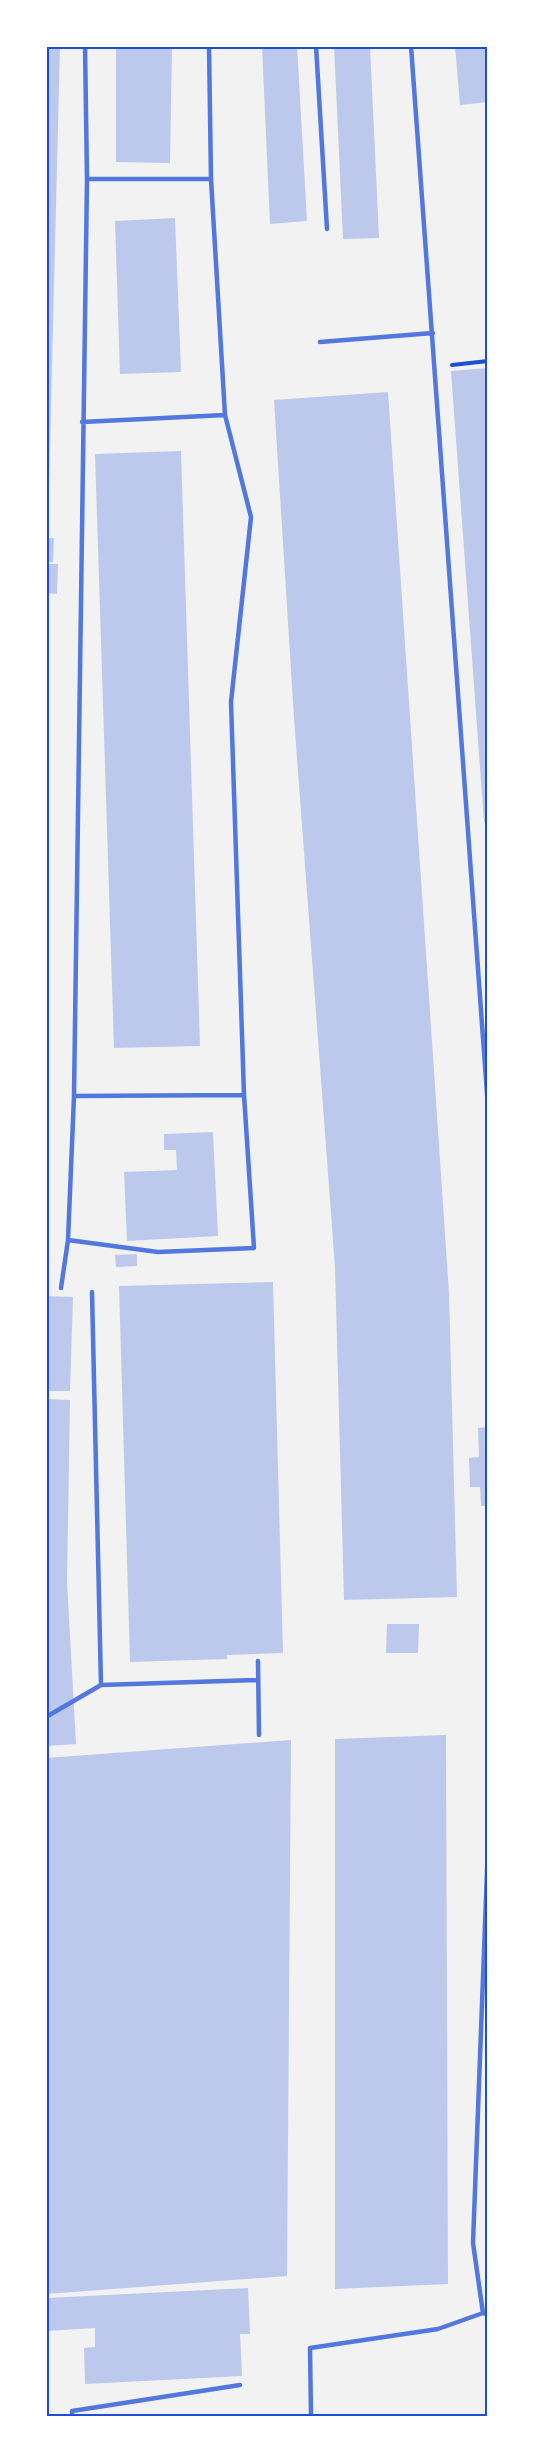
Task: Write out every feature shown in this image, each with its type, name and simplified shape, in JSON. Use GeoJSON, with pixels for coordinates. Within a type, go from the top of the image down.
{"type":"FeatureCollection","features":[{"type":"Feature","properties":{"kind":"lane"},"geometry":{"type":"LineString","coordinates":[[61,1287],[68,1240],[74,1096],[87,179],[85,46]]}},
{"type":"Feature","properties":{"kind":"lane"},"geometry":{"type":"LineString","coordinates":[[68,1240],[158,1252],[254,1248],[244,1095],[231,702],[251,517],[225,416],[211,179],[209,46]]}},
{"type":"Feature","properties":{"kind":"lane"},"geometry":{"type":"LineString","coordinates":[[316,46],[327,229]]}},
{"type":"Feature","properties":{"kind":"lane"},"geometry":{"type":"LineString","coordinates":[[411,46],[488,1107]]}},
{"type":"Feature","properties":{"kind":"lane"},"geometry":{"type":"LineString","coordinates":[[87,179],[211,179]]}},
{"type":"Feature","properties":{"kind":"lane"},"geometry":{"type":"LineString","coordinates":[[320,342],[433,333]]}},
{"type":"Feature","properties":{"kind":"lane"},"geometry":{"type":"LineString","coordinates":[[82,422],[225,416]]}},
{"type":"Feature","properties":{"kind":"lane"},"geometry":{"type":"LineString","coordinates":[[74,1096],[244,1095]]}},
{"type":"Feature","properties":{"kind":"lane"},"geometry":{"type":"LineString","coordinates":[[92,1292],[101,1685]]}},
{"type":"Feature","properties":{"kind":"lane"},"geometry":{"type":"LineString","coordinates":[[258,1661],[259,1736]]}},
{"type":"Feature","properties":{"kind":"lane"},"geometry":{"type":"LineString","coordinates":[[46,1717],[101,1685],[258,1680]]}},
{"type":"Feature","properties":{"kind":"lane"},"geometry":{"type":"LineString","coordinates":[[311,2416],[310,2348],[438,2329],[485,2314],[473,2242],[488,1845]]}},
{"type":"Feature","properties":{"kind":"lane"},"geometry":{"type":"LineString","coordinates":[[72,2416],[72,2411],[240,2385]]}},
{"type":"Feature","properties":{"kind":"path"},"geometry":{"type":"LineString","coordinates":[[435,367],[488,361]]}},
{"type":"Feature","properties":{"kind":"building"},"geometry":{"type":"Polygon","coordinates":[[[46,46],[60,46],[49,486],[46,486],[46,46]]]}},
{"type":"Feature","properties":{"kind":"building"},"geometry":{"type":"Polygon","coordinates":[[[116,46],[172,46],[170,163],[116,162],[116,46]]]}},
{"type":"Feature","properties":{"kind":"building"},"geometry":{"type":"Polygon","coordinates":[[[262,46],[297,46],[307,221],[270,224],[262,46]]]}},
{"type":"Feature","properties":{"kind":"building"},"geometry":{"type":"Polygon","coordinates":[[[334,46],[370,46],[379,238],[343,239],[334,46]]]}},
{"type":"Feature","properties":{"kind":"building"},"geometry":{"type":"Polygon","coordinates":[[[455,46],[488,46],[488,102],[460,105],[455,46]]]}},
{"type":"Feature","properties":{"kind":"building"},"geometry":{"type":"Polygon","coordinates":[[[175,218],[181,372],[120,374],[115,221],[175,218]]]}},
{"type":"Feature","properties":{"kind":"building"},"geometry":{"type":"Polygon","coordinates":[[[488,368],[488,822],[484,822],[451,371],[488,368]]]}},
{"type":"Feature","properties":{"kind":"building"},"geometry":{"type":"Polygon","coordinates":[[[388,392],[449,1293],[457,1597],[344,1600],[335,1267],[294,718],[274,400],[388,392]]]}},
{"type":"Feature","properties":{"kind":"building"},"geometry":{"type":"Polygon","coordinates":[[[181,451],[200,1046],[114,1048],[95,454],[181,451]]]}},
{"type":"Feature","properties":{"kind":"building"},"geometry":{"type":"Polygon","coordinates":[[[46,538],[54,538],[53,562],[46,562],[46,538]]]}},
{"type":"Feature","properties":{"kind":"building"},"geometry":{"type":"Polygon","coordinates":[[[46,564],[58,564],[57,594],[46,593],[46,564]]]}},
{"type":"Feature","properties":{"kind":"building"},"geometry":{"type":"Polygon","coordinates":[[[213,1132],[218,1236],[127,1241],[124,1172],[177,1170],[176,1150],[164,1150],[164,1134],[213,1132]]]}},
{"type":"Feature","properties":{"kind":"building"},"geometry":{"type":"Polygon","coordinates":[[[137,1254],[137,1266],[116,1267],[115,1255],[137,1254]]]}},
{"type":"Feature","properties":{"kind":"building"},"geometry":{"type":"Polygon","coordinates":[[[273,1282],[283,1653],[227,1655],[227,1659],[130,1662],[119,1286],[273,1282]]]}},
{"type":"Feature","properties":{"kind":"building"},"geometry":{"type":"Polygon","coordinates":[[[46,1296],[73,1297],[70,1391],[46,1391],[46,1296]]]}},
{"type":"Feature","properties":{"kind":"building"},"geometry":{"type":"Polygon","coordinates":[[[46,1399],[70,1400],[67,1582],[76,1744],[46,1746],[46,1399]]]}},
{"type":"Feature","properties":{"kind":"building"},"geometry":{"type":"Polygon","coordinates":[[[488,1427],[488,1506],[481,1506],[480,1487],[470,1487],[469,1458],[479,1457],[478,1428],[488,1427]]]}},
{"type":"Feature","properties":{"kind":"building"},"geometry":{"type":"Polygon","coordinates":[[[387,1624],[419,1624],[418,1653],[386,1653],[387,1624]]]}},
{"type":"Feature","properties":{"kind":"building"},"geometry":{"type":"Polygon","coordinates":[[[446,1735],[448,2284],[335,2289],[335,1739],[446,1735]]]}},
{"type":"Feature","properties":{"kind":"building"},"geometry":{"type":"Polygon","coordinates":[[[291,1740],[287,2276],[46,2294],[46,1758],[291,1740]]]}},
{"type":"Feature","properties":{"kind":"building"},"geometry":{"type":"Polygon","coordinates":[[[248,2288],[250,2334],[240,2334],[242,2376],[85,2384],[84,2348],[95,2347],[95,2328],[46,2331],[46,2298],[248,2288]]]}}]}
